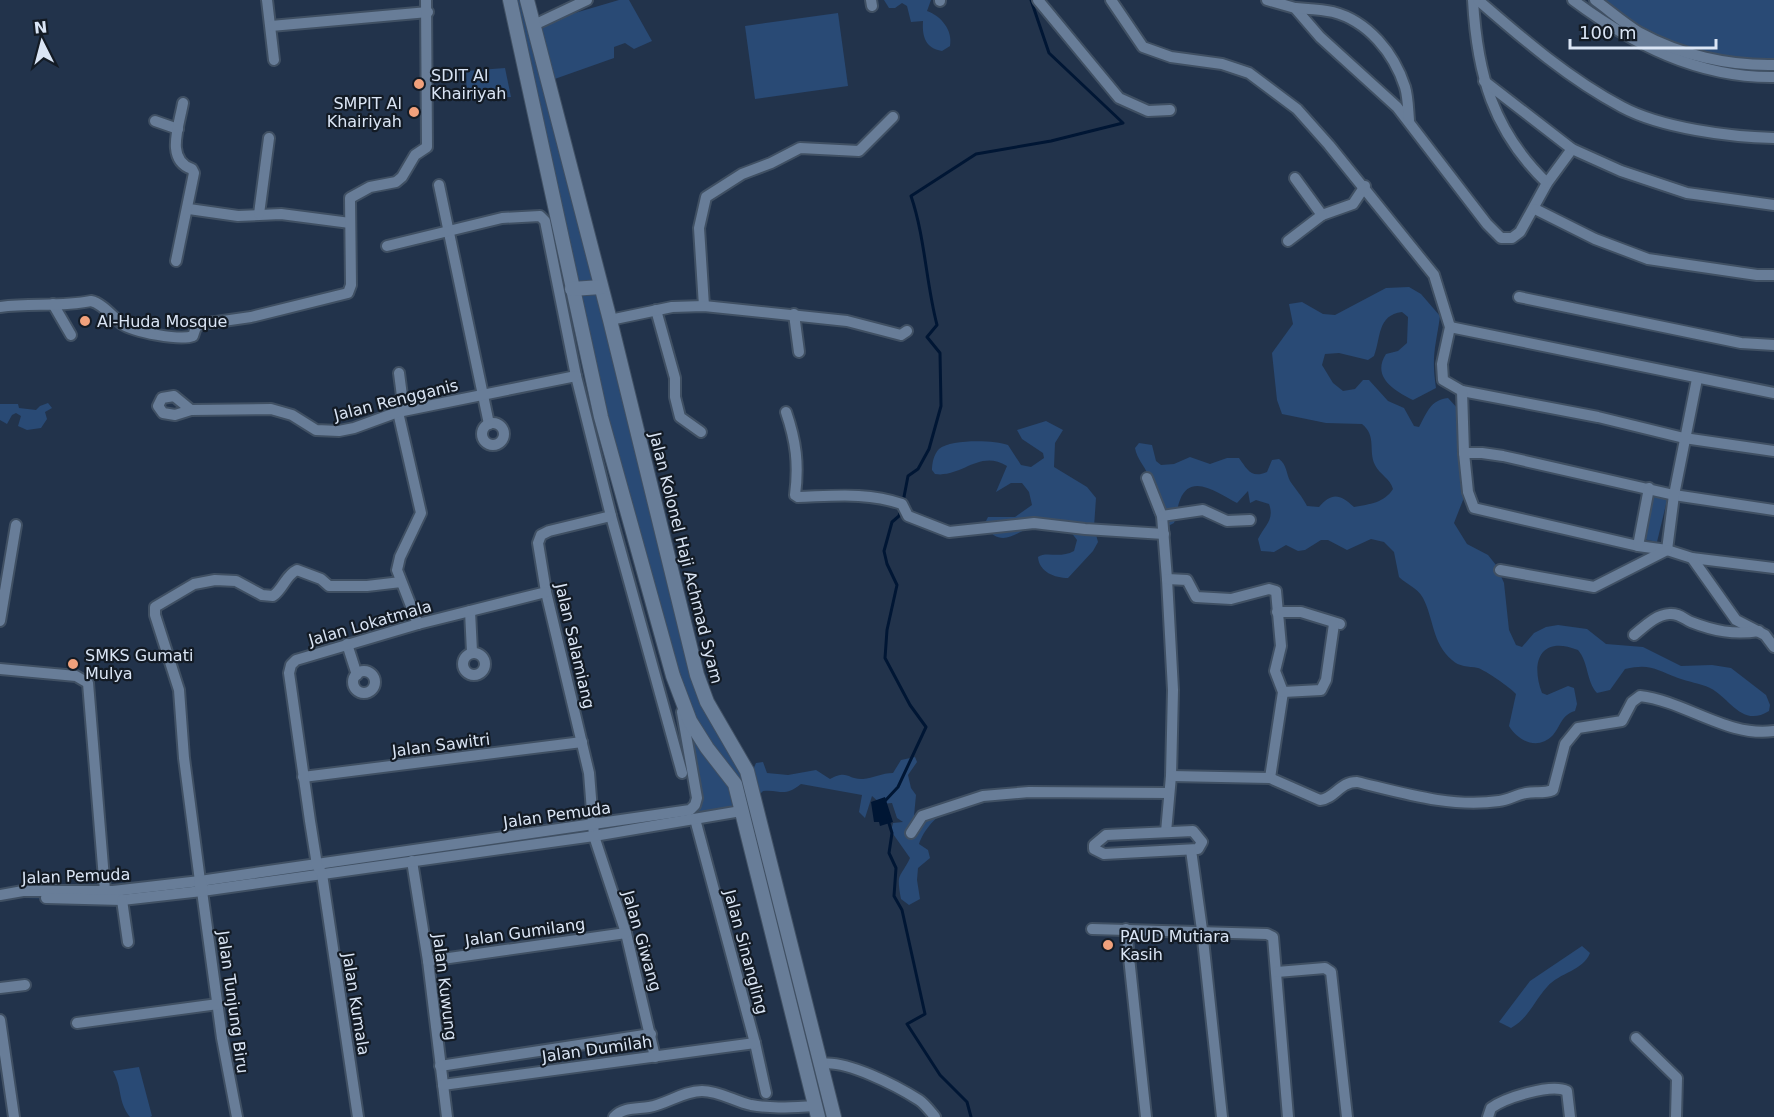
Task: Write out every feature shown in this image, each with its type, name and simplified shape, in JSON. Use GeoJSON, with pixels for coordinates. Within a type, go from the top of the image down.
{"type":"FeatureCollection","features":[{"type":"Feature","properties":{"kind":"main road"},"geometry":{"type":"LineString","coordinates":[[510,0],[601,417],[680,700],[706,748],[735,784],[817,1112]]}},
{"type":"Feature","properties":{"kind":"main road","name":"Jalan Kolonel Haji Achmad Syam"},"geometry":{"type":"LineString","coordinates":[[527,0],[610,320],[697,674],[707,702],[747,771],[834,1117]]}},
{"type":"Feature","properties":{"kind":"main road"},"geometry":{"type":"LineString","coordinates":[[569,270],[596,268]]}},
{"type":"Feature","properties":{"kind":"main road"},"geometry":{"type":"LineString","coordinates":[[572,289],[601,286]]}},
{"type":"Feature","properties":{"kind":"main road"},"geometry":{"type":"LineString","coordinates":[[772,935],[788,930]]}},
{"type":"Feature","properties":{"kind":"street"},"geometry":{"type":"LineString","coordinates":[[267,0],[274,60]]}},
{"type":"Feature","properties":{"kind":"street"},"geometry":{"type":"LineString","coordinates":[[0,307],[76,305],[91,301],[124,326],[147,333],[188,338],[202,324],[251,317],[348,293],[351,285],[350,198],[370,187],[396,182],[402,177],[415,155],[426,147],[428,12],[426,0]]}},
{"type":"Feature","properties":{"kind":"street"},"geometry":{"type":"LineString","coordinates":[[505,0],[517,39]]}},
{"type":"Feature","properties":{"kind":"street"},"geometry":{"type":"LineString","coordinates":[[534,25],[587,0]]}},
{"type":"Feature","properties":{"kind":"street"},"geometry":{"type":"LineString","coordinates":[[1038,0],[1119,98],[1148,111],[1170,110]]}},
{"type":"Feature","properties":{"kind":"street"},"geometry":{"type":"LineString","coordinates":[[1111,0],[1143,47],[1171,57],[1222,64],[1249,73],[1268,85],[1297,109],[1365,186],[1434,275],[1450,327],[1442,364],[1443,380],[1462,391],[1598,417],[1684,438],[1774,451]]}},
{"type":"Feature","properties":{"kind":"street"},"geometry":{"type":"LineString","coordinates":[[1266,0],[1295,8],[1332,12],[1357,22],[1367,30],[1379,41],[1398,71],[1406,89],[1409,120]]}},
{"type":"Feature","properties":{"kind":"street"},"geometry":{"type":"LineString","coordinates":[[1473,0],[1478,61],[1484,81],[1509,139],[1530,166],[1548,183]]}},
{"type":"Feature","properties":{"kind":"street"},"geometry":{"type":"LineString","coordinates":[[1478,0],[1562,68],[1624,108],[1698,130],[1732,136],[1774,138]]}},
{"type":"Feature","properties":{"kind":"street"},"geometry":{"type":"LineString","coordinates":[[1573,0],[1639,44],[1679,61],[1730,72],[1774,77]]}},
{"type":"Feature","properties":{"kind":"street"},"geometry":{"type":"LineString","coordinates":[[1595,0],[1639,32],[1670,47],[1714,59],[1774,65]]}},
{"type":"Feature","properties":{"kind":"street"},"geometry":{"type":"LineString","coordinates":[[1295,8],[1320,37],[1409,120],[1451,179],[1501,238],[1512,237],[1520,232],[1548,183],[1572,150]]}},
{"type":"Feature","properties":{"kind":"street"},"geometry":{"type":"LineString","coordinates":[[271,26],[428,12]]}},
{"type":"Feature","properties":{"kind":"street"},"geometry":{"type":"LineString","coordinates":[[1484,81],[1572,150],[1664,187],[1687,193],[1774,204]]}},
{"type":"Feature","properties":{"kind":"street"},"geometry":{"type":"LineString","coordinates":[[176,261],[189,209],[194,171],[182,165],[175,154],[183,103]]}},
{"type":"Feature","properties":{"kind":"street"},"geometry":{"type":"LineString","coordinates":[[704,306],[699,228],[706,197],[742,174],[771,164],[800,148],[859,151],[892,117]]}},
{"type":"Feature","properties":{"kind":"street"},"geometry":{"type":"LineString","coordinates":[[155,121],[178,129]]}},
{"type":"Feature","properties":{"kind":"street"},"geometry":{"type":"LineString","coordinates":[[259,214],[269,138]]}},
{"type":"Feature","properties":{"kind":"street"},"geometry":{"type":"LineString","coordinates":[[1295,178],[1322,215]]}},
{"type":"Feature","properties":{"kind":"street"},"geometry":{"type":"LineString","coordinates":[[440,186],[481,395],[489,424]]}},
{"type":"Feature","properties":{"kind":"street"},"geometry":{"type":"LineString","coordinates":[[1287,241],[1322,215],[1353,204],[1365,186]]}},
{"type":"Feature","properties":{"kind":"street"},"geometry":{"type":"LineString","coordinates":[[189,209],[238,216],[281,214],[350,223]]}},
{"type":"Feature","properties":{"kind":"street"},"geometry":{"type":"LineString","coordinates":[[1534,209],[1595,240],[1648,259],[1736,273],[1774,275]]}},
{"type":"Feature","properties":{"kind":"street"},"geometry":{"type":"LineString","coordinates":[[387,246],[502,218],[540,216],[545,221],[576,376],[611,516],[682,773]]}},
{"type":"Feature","properties":{"kind":"street"},"geometry":{"type":"LineString","coordinates":[[1519,297],[1741,343],[1774,345]]}},
{"type":"Feature","properties":{"kind":"street"},"geometry":{"type":"LineString","coordinates":[[53,304],[71,335]]}},
{"type":"Feature","properties":{"kind":"street"},"geometry":{"type":"LineString","coordinates":[[610,320],[656,310],[704,306],[794,314],[868,325],[901,335],[907,331]]}},
{"type":"Feature","properties":{"kind":"street"},"geometry":{"type":"LineString","coordinates":[[656,310],[675,378],[675,397],[680,417],[701,432]]}},
{"type":"Feature","properties":{"kind":"street"},"geometry":{"type":"LineString","coordinates":[[794,314],[800,352]]}},
{"type":"Feature","properties":{"kind":"street"},"geometry":{"type":"LineString","coordinates":[[1450,327],[1696,379],[1774,393]]}},
{"type":"Feature","properties":{"kind":"street"},"geometry":{"type":"LineString","coordinates":[[399,374],[402,396],[398,412],[421,513],[400,557],[397,570],[418,624]]}},
{"type":"Feature","properties":{"kind":"street","name":"Jalan Rengganis"},"geometry":{"type":"LineString","coordinates":[[191,410],[271,409],[292,415],[310,427],[323,431],[354,428],[398,412],[576,376]]}},
{"type":"Feature","properties":{"kind":"street"},"geometry":{"type":"LineString","coordinates":[[1667,550],[1674,495],[1696,379]]}},
{"type":"Feature","properties":{"kind":"street"},"geometry":{"type":"LineString","coordinates":[[1462,391],[1464,453],[1468,492],[1474,508],[1638,546],[1667,550],[1692,558],[1774,568]]}},
{"type":"Feature","properties":{"kind":"street"},"geometry":{"type":"LineString","coordinates":[[786,412],[795,436],[798,460],[796,496],[853,494],[887,499],[902,504],[908,516],[949,532],[1034,523],[1164,534]]}},
{"type":"Feature","properties":{"kind":"street"},"geometry":{"type":"LineString","coordinates":[[1464,453],[1503,456],[1674,495],[1774,510]]}},
{"type":"Feature","properties":{"kind":"street"},"geometry":{"type":"LineString","coordinates":[[1146,478],[1162,516],[1167,579],[1173,690],[1171,776],[1166,832]]}},
{"type":"Feature","properties":{"kind":"street"},"geometry":{"type":"LineString","coordinates":[[1638,546],[1649,488]]}},
{"type":"Feature","properties":{"kind":"street"},"geometry":{"type":"LineString","coordinates":[[1162,516],[1203,510],[1223,520],[1250,520]]}},
{"type":"Feature","properties":{"kind":"street","name":"Jalan Salamiang"},"geometry":{"type":"LineString","coordinates":[[592,831],[589,773],[546,592],[538,543],[541,535],[611,516]]}},
{"type":"Feature","properties":{"kind":"street"},"geometry":{"type":"LineString","coordinates":[[0,621],[16,525]]}},
{"type":"Feature","properties":{"kind":"street"},"geometry":{"type":"LineString","coordinates":[[1500,570],[1594,587],[1667,550]]}},
{"type":"Feature","properties":{"kind":"street"},"geometry":{"type":"LineString","coordinates":[[1692,558],[1736,620],[1759,631],[1774,647]]}},
{"type":"Feature","properties":{"kind":"street","name":"Jalan Tunjung Biru"},"geometry":{"type":"LineString","coordinates":[[237,1117],[201,886],[184,758],[179,690],[154,610],[159,603],[177,596],[194,584],[215,580],[236,581],[267,597],[278,592],[291,573],[297,570],[321,579],[329,586],[374,586],[401,582]]}},
{"type":"Feature","properties":{"kind":"street"},"geometry":{"type":"LineString","coordinates":[[1167,579],[1187,580],[1196,597],[1243,598],[1273,589],[1276,592],[1281,646],[1275,670],[1283,692],[1270,778]]}},
{"type":"Feature","properties":{"kind":"street","name":"Jalan Lokatmala"},"geometry":{"type":"LineString","coordinates":[[325,895],[303,777],[289,673],[291,665],[296,660],[347,644],[546,592]]}},
{"type":"Feature","properties":{"kind":"street"},"geometry":{"type":"LineString","coordinates":[[470,611],[472,652]]}},
{"type":"Feature","properties":{"kind":"street"},"geometry":{"type":"LineString","coordinates":[[1277,612],[1301,612],[1338,624],[1322,690],[1283,692]]}},
{"type":"Feature","properties":{"kind":"street"},"geometry":{"type":"LineString","coordinates":[[1634,635],[1654,619],[1670,614],[1677,614],[1689,621],[1722,632],[1740,634],[1759,631]]}},
{"type":"Feature","properties":{"kind":"street"},"geometry":{"type":"LineString","coordinates":[[347,644],[357,675]]}},
{"type":"Feature","properties":{"kind":"street"},"geometry":{"type":"LineString","coordinates":[[0,669],[76,676],[88,683],[105,891]]}},
{"type":"Feature","properties":{"kind":"street"},"geometry":{"type":"LineString","coordinates":[[1171,776],[1270,778],[1320,801],[1330,797],[1345,783],[1357,782],[1448,802],[1502,801],[1529,792],[1547,793],[1553,790],[1565,744],[1578,728],[1622,721],[1632,702],[1640,696],[1716,721],[1759,731],[1774,731]]}},
{"type":"Feature","properties":{"kind":"street","name":"Jalan Pemuda"},"geometry":{"type":"LineString","coordinates":[[320,869],[412,861],[592,831],[690,810],[697,798],[680,700]]}},
{"type":"Feature","properties":{"kind":"street","name":"Jalan Sawitri"},"geometry":{"type":"LineString","coordinates":[[303,777],[582,742]]}},
{"type":"Feature","properties":{"kind":"street"},"geometry":{"type":"LineString","coordinates":[[911,833],[922,816],[983,796],[1029,792],[1169,793]]}},
{"type":"Feature","properties":{"kind":"street","name":"Jalan Pemuda"},"geometry":{"type":"LineString","coordinates":[[5,895],[24,898],[122,900],[201,886],[741,811]]}},
{"type":"Feature","properties":{"kind":"street","name":"Jalan Sinangling"},"geometry":{"type":"LineString","coordinates":[[694,819],[755,1043],[765,1094]]}},
{"type":"Feature","properties":{"kind":"street","name":"Jalan Giwang"},"geometry":{"type":"LineString","coordinates":[[592,831],[626,933],[655,1057]]}},
{"type":"Feature","properties":{"kind":"street"},"geometry":{"type":"LineString","coordinates":[[1197,832],[1202,842],[1201,847],[1191,850],[1104,854],[1094,849],[1094,845],[1106,835],[1197,832]]}},
{"type":"Feature","properties":{"kind":"street"},"geometry":{"type":"LineString","coordinates":[[1191,850],[1222,1117]]}},
{"type":"Feature","properties":{"kind":"street","name":"Jalan Kuwung"},"geometry":{"type":"LineString","coordinates":[[412,861],[428,961],[447,1117]]}},
{"type":"Feature","properties":{"kind":"street","name":"Jalan Pemuda"},"geometry":{"type":"LineString","coordinates":[[5,895],[23,891],[105,891],[201,886]]}},
{"type":"Feature","properties":{"kind":"street","name":"Jalan Kumala"},"geometry":{"type":"LineString","coordinates":[[325,895],[358,1117]]}},
{"type":"Feature","properties":{"kind":"street"},"geometry":{"type":"LineString","coordinates":[[122,900],[128,942]]}},
{"type":"Feature","properties":{"kind":"street"},"geometry":{"type":"LineString","coordinates":[[1092,929],[1202,930],[1271,936],[1274,941],[1277,972],[1288,1117]]}},
{"type":"Feature","properties":{"kind":"street"},"geometry":{"type":"LineString","coordinates":[[1126,929],[1146,1117]]}},
{"type":"Feature","properties":{"kind":"street","name":"Jalan Gumilang"},"geometry":{"type":"LineString","coordinates":[[428,961],[626,933]]}},
{"type":"Feature","properties":{"kind":"street"},"geometry":{"type":"LineString","coordinates":[[1277,972],[1325,968],[1331,972],[1347,1117]]}},
{"type":"Feature","properties":{"kind":"street"},"geometry":{"type":"LineString","coordinates":[[0,988],[25,985]]}},
{"type":"Feature","properties":{"kind":"street"},"geometry":{"type":"LineString","coordinates":[[77,1023],[218,1004]]}},
{"type":"Feature","properties":{"kind":"street"},"geometry":{"type":"LineString","coordinates":[[0,1020],[14,1117]]}},
{"type":"Feature","properties":{"kind":"street","name":"Jalan Dumilah"},"geometry":{"type":"LineString","coordinates":[[440,1066],[651,1034]]}},
{"type":"Feature","properties":{"kind":"street"},"geometry":{"type":"LineString","coordinates":[[1636,1038],[1677,1078],[1676,1117]]}},
{"type":"Feature","properties":{"kind":"street","name":"Jalan Dumilah"},"geometry":{"type":"LineString","coordinates":[[442,1085],[755,1043]]}},
{"type":"Feature","properties":{"kind":"street"},"geometry":{"type":"LineString","coordinates":[[822,1064],[838,1063],[895,1086],[921,1101],[935,1117]]}},
{"type":"Feature","properties":{"kind":"street"},"geometry":{"type":"LineString","coordinates":[[1488,1117],[1491,1108],[1501,1101],[1555,1088],[1567,1091],[1570,1117]]}},
{"type":"Feature","properties":{"kind":"street"},"geometry":{"type":"LineString","coordinates":[[614,1117],[628,1109],[658,1106],[681,1095],[701,1091],[768,1108],[817,1112]]}},
{"type":"Feature","properties":{"kind":"shaded area"},"geometry":{"type":"Polygon","coordinates":[[[505,0],[527,0],[534,25],[619,0],[629,0],[652,41],[634,49],[625,43],[614,47],[614,58],[549,81],[697,673],[752,772],[756,763],[763,762],[767,773],[788,775],[816,770],[830,779],[844,775],[863,779],[893,773],[901,760],[915,757],[917,762],[908,775],[911,788],[916,795],[914,816],[965,797],[980,802],[970,807],[946,812],[927,828],[919,844],[928,850],[930,858],[918,868],[920,899],[909,905],[901,899],[899,884],[900,876],[910,858],[891,831],[893,823],[903,822],[897,818],[892,803],[881,804],[872,796],[865,818],[859,812],[862,795],[801,784],[786,792],[763,791],[755,799],[834,1117],[818,1117],[741,811],[122,900],[24,898],[11,895],[105,891],[695,805],[680,701],[614,461],[505,0]]]}},
{"type":"Feature","properties":{"kind":"shaded area"},"geometry":{"type":"Polygon","coordinates":[[[884,0],[931,0],[927,11],[937,16],[945,24],[950,34],[950,46],[942,51],[932,47],[924,36],[923,21],[911,22],[907,6],[902,3],[895,8],[889,8],[884,0]]]}},
{"type":"Feature","properties":{"kind":"shaded area"},"geometry":{"type":"Polygon","coordinates":[[[1595,0],[1774,0],[1774,65],[1670,47],[1595,0]]]}},
{"type":"Feature","properties":{"kind":"shaded area"},"geometry":{"type":"Polygon","coordinates":[[[838,13],[848,86],[755,99],[745,26],[838,13]]]}},
{"type":"Feature","properties":{"kind":"shaded area"},"geometry":{"type":"Polygon","coordinates":[[[505,68],[511,97],[467,100],[466,71],[505,68]]]}},
{"type":"Feature","properties":{"kind":"shaded area"},"geometry":{"type":"Polygon","coordinates":[[[1409,287],[1421,294],[1440,316],[1434,359],[1436,388],[1413,400],[1393,388],[1383,376],[1382,362],[1386,354],[1398,351],[1407,343],[1408,317],[1402,312],[1394,314],[1384,322],[1374,356],[1368,360],[1339,353],[1325,354],[1322,365],[1333,383],[1343,391],[1355,389],[1363,380],[1369,380],[1388,401],[1404,408],[1414,426],[1419,427],[1433,404],[1442,399],[1448,398],[1460,411],[1465,495],[1454,523],[1467,544],[1488,555],[1496,565],[1504,583],[1509,630],[1516,645],[1522,647],[1534,633],[1546,627],[1558,625],[1587,629],[1606,644],[1643,647],[1681,666],[1712,665],[1731,668],[1766,695],[1770,705],[1769,711],[1760,715],[1744,714],[1710,688],[1647,667],[1625,669],[1610,690],[1597,693],[1578,650],[1555,646],[1547,649],[1538,661],[1537,671],[1542,693],[1547,695],[1568,686],[1574,688],[1577,704],[1575,711],[1564,718],[1556,732],[1547,740],[1529,742],[1518,736],[1509,726],[1516,694],[1486,672],[1458,664],[1445,653],[1437,638],[1423,598],[1418,591],[1399,577],[1394,552],[1384,542],[1371,539],[1347,550],[1328,540],[1321,540],[1305,550],[1298,551],[1286,545],[1274,552],[1261,551],[1258,539],[1270,519],[1269,504],[1256,500],[1250,503],[1248,491],[1237,503],[1214,491],[1198,486],[1185,491],[1180,500],[1174,523],[1168,526],[1160,522],[1151,504],[1148,475],[1135,448],[1139,443],[1152,445],[1156,461],[1161,465],[1174,464],[1190,457],[1210,464],[1227,458],[1239,458],[1250,472],[1262,474],[1267,472],[1272,460],[1279,459],[1285,466],[1290,481],[1307,506],[1319,507],[1328,499],[1336,496],[1354,507],[1376,502],[1389,494],[1393,489],[1392,485],[1375,465],[1371,439],[1362,424],[1326,423],[1282,414],[1277,400],[1272,353],[1293,324],[1289,304],[1302,302],[1323,314],[1335,315],[1386,288],[1409,287]]]}},
{"type":"Feature","properties":{"kind":"shaded area"},"geometry":{"type":"Polygon","coordinates":[[[48,403],[52,408],[45,412],[47,419],[41,428],[27,430],[18,426],[21,416],[16,413],[12,415],[7,424],[0,420],[0,404],[18,404],[19,408],[36,410],[48,403]]]}},
{"type":"Feature","properties":{"kind":"shaded area"},"geometry":{"type":"Polygon","coordinates":[[[1046,421],[1063,430],[1055,443],[1054,467],[1087,487],[1096,498],[1094,527],[1098,542],[1093,551],[1068,578],[1048,573],[1041,567],[1038,557],[1074,551],[1077,540],[1071,532],[1037,526],[1002,538],[990,532],[984,525],[988,517],[1015,517],[1032,505],[1029,492],[1022,483],[1011,483],[996,492],[1007,466],[988,461],[945,474],[935,474],[932,470],[939,449],[953,443],[973,441],[1008,445],[1021,465],[1031,467],[1044,458],[1043,453],[1022,439],[1017,430],[1046,421]]]}},
{"type":"Feature","properties":{"kind":"shaded area"},"geometry":{"type":"Polygon","coordinates":[[[1653,493],[1668,496],[1657,542],[1643,539],[1653,493]]]}},
{"type":"Feature","properties":{"kind":"shaded area"},"geometry":{"type":"Polygon","coordinates":[[[885,797],[893,822],[880,826],[879,822],[874,822],[871,802],[885,797]]]}},
{"type":"Feature","properties":{"kind":"shaded area"},"geometry":{"type":"Polygon","coordinates":[[[1582,946],[1590,953],[1587,959],[1577,968],[1552,982],[1517,1024],[1511,1028],[1499,1022],[1530,981],[1582,946]]]}},
{"type":"Feature","properties":{"kind":"shaded area"},"geometry":{"type":"Polygon","coordinates":[[[139,1067],[152,1116],[150,1117],[130,1117],[123,1105],[113,1071],[139,1067]]]}},
{"type":"Feature","properties":{"kind":"waterway"},"geometry":{"type":"LineString","coordinates":[[903,502],[908,476],[918,469],[929,449],[941,406],[940,353],[927,337],[937,325],[911,196],[976,154],[1051,141],[1123,123],[1049,53],[1031,0]]}},
{"type":"Feature","properties":{"kind":"waterway"},"geometry":{"type":"LineString","coordinates":[[884,802],[898,787],[926,727],[910,705],[885,658],[887,630],[897,585],[887,564],[884,551],[892,522],[899,516],[901,508]]}},
{"type":"Feature","properties":{"kind":"waterway"},"geometry":{"type":"LineString","coordinates":[[888,820],[892,833],[889,853],[896,868],[894,896],[902,910],[925,1014],[907,1024],[940,1075],[967,1102],[971,1117]]}},
{"type":"Feature","properties":{"kind":"place","name":"SDIT Al Khairiyah"},"geometry":{"type":"Point","coordinates":[419,84]}},
{"type":"Feature","properties":{"kind":"place","name":"SMPIT Al Khairiyah"},"geometry":{"type":"Point","coordinates":[414,112]}},
{"type":"Feature","properties":{"kind":"place","name":"Al-Huda Mosque"},"geometry":{"type":"Point","coordinates":[85,321]}},
{"type":"Feature","properties":{"kind":"place","name":"SMKS Gumati Mulya"},"geometry":{"type":"Point","coordinates":[73,664]}},
{"type":"Feature","properties":{"kind":"place","name":"PAUD Mutiara Kasih"},"geometry":{"type":"Point","coordinates":[1108,945]}}]}
